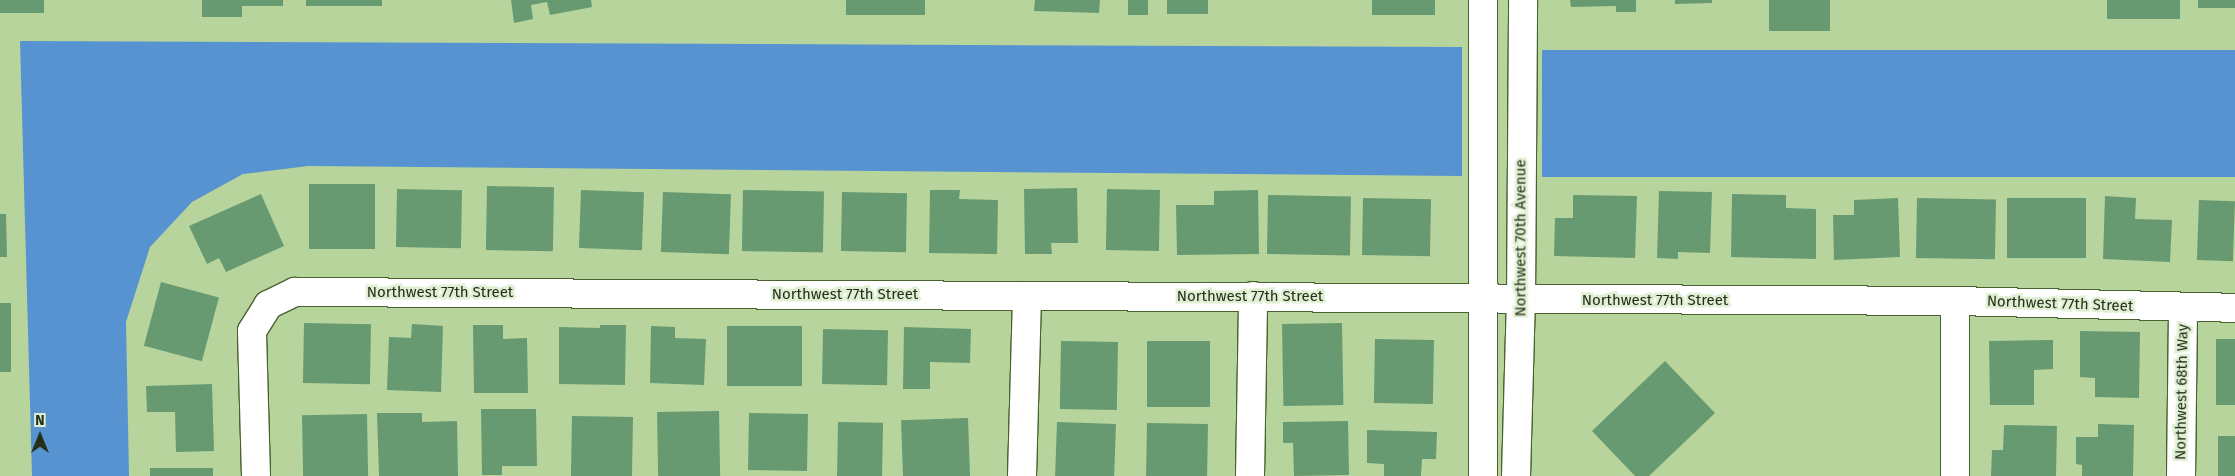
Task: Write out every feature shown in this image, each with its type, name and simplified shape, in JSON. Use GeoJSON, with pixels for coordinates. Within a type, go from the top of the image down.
{"type":"FeatureCollection","features":[{"type":"Feature","properties":{"kind":"street"},"geometry":{"type":"LineString","coordinates":[[1483,0],[1485,299],[1483,476]]}},
{"type":"Feature","properties":{"kind":"street","name":"Northwest 70th Avenue"},"geometry":{"type":"LineString","coordinates":[[1516,476],[1521,301],[1523,0]]}},
{"type":"Feature","properties":{"kind":"street","name":"Northwest 77th Street"},"geometry":{"type":"LineString","coordinates":[[256,476],[252,331],[268,305],[294,292],[1253,296],[1521,301],[1955,301],[2235,308]]}},
{"type":"Feature","properties":{"kind":"street"},"geometry":{"type":"LineString","coordinates":[[1022,476],[1028,296]]}},
{"type":"Feature","properties":{"kind":"street"},"geometry":{"type":"LineString","coordinates":[[1250,476],[1253,296]]}},
{"type":"Feature","properties":{"kind":"street"},"geometry":{"type":"LineString","coordinates":[[1955,301],[1955,476]]}},
{"type":"Feature","properties":{"kind":"street","name":"Northwest 68th Way"},"geometry":{"type":"LineString","coordinates":[[2181,476],[2183,308]]}},
{"type":"Feature","properties":{"kind":"water"},"geometry":{"type":"Polygon","coordinates":[[[20,41],[1462,47],[1462,176],[308,166],[243,174],[192,202],[150,247],[126,322],[129,476],[32,476],[20,41]]]}},
{"type":"Feature","properties":{"kind":"water"},"geometry":{"type":"Polygon","coordinates":[[[1542,50],[2235,50],[2235,177],[1542,177],[1542,50]]]}},
{"type":"Feature","properties":{"kind":"building"},"geometry":{"type":"Polygon","coordinates":[[[0,0],[44,0],[44,13],[0,13],[0,0]]]}},
{"type":"Feature","properties":{"kind":"building"},"geometry":{"type":"Polygon","coordinates":[[[202,0],[283,0],[283,6],[242,6],[242,17],[202,17],[202,0]]]}},
{"type":"Feature","properties":{"kind":"building"},"geometry":{"type":"Polygon","coordinates":[[[306,0],[382,0],[382,6],[306,6],[306,0]]]}},
{"type":"Feature","properties":{"kind":"building"},"geometry":{"type":"Polygon","coordinates":[[[511,0],[591,0],[592,7],[550,15],[547,2],[531,5],[533,19],[514,23],[511,0]]]}},
{"type":"Feature","properties":{"kind":"building"},"geometry":{"type":"Polygon","coordinates":[[[846,0],[925,0],[925,15],[846,15],[846,0]]]}},
{"type":"Feature","properties":{"kind":"building"},"geometry":{"type":"Polygon","coordinates":[[[1035,0],[1100,0],[1099,13],[1034,11],[1035,0]]]}},
{"type":"Feature","properties":{"kind":"building"},"geometry":{"type":"Polygon","coordinates":[[[1128,0],[1148,0],[1148,15],[1128,15],[1128,0]]]}},
{"type":"Feature","properties":{"kind":"building"},"geometry":{"type":"Polygon","coordinates":[[[1167,0],[1208,0],[1208,14],[1167,14],[1167,0]]]}},
{"type":"Feature","properties":{"kind":"building"},"geometry":{"type":"Polygon","coordinates":[[[1372,0],[1435,0],[1435,15],[1372,15],[1372,0]]]}},
{"type":"Feature","properties":{"kind":"building"},"geometry":{"type":"Polygon","coordinates":[[[1570,0],[1636,0],[1636,12],[1616,12],[1616,6],[1571,7],[1570,0]]]}},
{"type":"Feature","properties":{"kind":"building"},"geometry":{"type":"Polygon","coordinates":[[[1675,0],[1712,0],[1712,3],[1675,4],[1675,0]]]}},
{"type":"Feature","properties":{"kind":"building"},"geometry":{"type":"Polygon","coordinates":[[[1769,0],[1830,0],[1830,31],[1769,31],[1769,0]]]}},
{"type":"Feature","properties":{"kind":"building"},"geometry":{"type":"Polygon","coordinates":[[[2107,0],[2180,0],[2180,19],[2107,19],[2107,0]]]}},
{"type":"Feature","properties":{"kind":"building"},"geometry":{"type":"Polygon","coordinates":[[[2198,0],[2235,0],[2235,8],[2198,8],[2198,0]]]}},
{"type":"Feature","properties":{"kind":"building"},"geometry":{"type":"Polygon","coordinates":[[[309,184],[375,184],[375,249],[309,249],[309,184]]]}},
{"type":"Feature","properties":{"kind":"building"},"geometry":{"type":"Polygon","coordinates":[[[487,186],[554,187],[553,251],[486,250],[487,186]]]}},
{"type":"Feature","properties":{"kind":"building"},"geometry":{"type":"Polygon","coordinates":[[[1077,188],[1078,243],[1051,243],[1052,254],[1025,254],[1024,189],[1077,188]]]}},
{"type":"Feature","properties":{"kind":"building"},"geometry":{"type":"Polygon","coordinates":[[[397,189],[462,190],[461,248],[396,247],[397,189]]]}},
{"type":"Feature","properties":{"kind":"building"},"geometry":{"type":"Polygon","coordinates":[[[1107,189],[1160,190],[1159,251],[1106,250],[1107,189]]]}},
{"type":"Feature","properties":{"kind":"building"},"geometry":{"type":"Polygon","coordinates":[[[581,190],[644,192],[642,250],[579,248],[581,190]]]}},
{"type":"Feature","properties":{"kind":"building"},"geometry":{"type":"Polygon","coordinates":[[[743,190],[824,191],[823,252],[742,251],[743,190]]]}},
{"type":"Feature","properties":{"kind":"building"},"geometry":{"type":"Polygon","coordinates":[[[930,190],[960,190],[959,199],[998,200],[997,254],[929,253],[930,190]]]}},
{"type":"Feature","properties":{"kind":"building"},"geometry":{"type":"Polygon","coordinates":[[[1258,190],[1259,254],[1177,255],[1176,205],[1214,205],[1214,191],[1258,190]]]}},
{"type":"Feature","properties":{"kind":"building"},"geometry":{"type":"Polygon","coordinates":[[[1659,191],[1712,192],[1710,253],[1678,252],[1678,259],[1657,258],[1659,191]]]}},
{"type":"Feature","properties":{"kind":"building"},"geometry":{"type":"Polygon","coordinates":[[[663,192],[731,194],[729,254],[661,252],[663,192]]]}},
{"type":"Feature","properties":{"kind":"building"},"geometry":{"type":"Polygon","coordinates":[[[842,192],[907,193],[906,252],[841,251],[842,192]]]}},
{"type":"Feature","properties":{"kind":"building"},"geometry":{"type":"Polygon","coordinates":[[[261,194],[284,246],[226,272],[219,258],[207,264],[189,226],[261,194]]]}},
{"type":"Feature","properties":{"kind":"building"},"geometry":{"type":"Polygon","coordinates":[[[1732,194],[1786,195],[1786,208],[1816,209],[1816,259],[1731,257],[1732,194]]]}},
{"type":"Feature","properties":{"kind":"building"},"geometry":{"type":"Polygon","coordinates":[[[1268,195],[1351,196],[1350,255],[1267,254],[1268,195]]]}},
{"type":"Feature","properties":{"kind":"building"},"geometry":{"type":"Polygon","coordinates":[[[1573,195],[1637,196],[1635,258],[1554,256],[1555,218],[1573,218],[1573,195]]]}},
{"type":"Feature","properties":{"kind":"building"},"geometry":{"type":"Polygon","coordinates":[[[2105,196],[2136,198],[2135,219],[2172,220],[2170,262],[2103,259],[2105,196]]]}},
{"type":"Feature","properties":{"kind":"building"},"geometry":{"type":"Polygon","coordinates":[[[1363,198],[1431,199],[1430,256],[1362,255],[1363,198]]]}},
{"type":"Feature","properties":{"kind":"building"},"geometry":{"type":"Polygon","coordinates":[[[1898,198],[1900,257],[1834,260],[1833,215],[1854,215],[1854,200],[1898,198]]]}},
{"type":"Feature","properties":{"kind":"building"},"geometry":{"type":"Polygon","coordinates":[[[1917,198],[1996,199],[1995,259],[1916,258],[1917,198]]]}},
{"type":"Feature","properties":{"kind":"building"},"geometry":{"type":"Polygon","coordinates":[[[2007,198],[2086,198],[2086,258],[2007,258],[2007,198]]]}},
{"type":"Feature","properties":{"kind":"building"},"geometry":{"type":"Polygon","coordinates":[[[2199,200],[2235,201],[2233,261],[2197,260],[2199,200]]]}},
{"type":"Feature","properties":{"kind":"building"},"geometry":{"type":"Polygon","coordinates":[[[0,214],[6,214],[7,257],[0,257],[0,214]]]}},
{"type":"Feature","properties":{"kind":"building"},"geometry":{"type":"Polygon","coordinates":[[[161,282],[219,298],[202,361],[144,346],[161,282]]]}},
{"type":"Feature","properties":{"kind":"building"},"geometry":{"type":"Polygon","coordinates":[[[0,303],[11,303],[11,372],[0,372],[0,303]]]}},
{"type":"Feature","properties":{"kind":"building"},"geometry":{"type":"Polygon","coordinates":[[[304,323],[371,324],[370,384],[303,383],[304,323]]]}},
{"type":"Feature","properties":{"kind":"building"},"geometry":{"type":"Polygon","coordinates":[[[1342,323],[1343,405],[1283,406],[1282,324],[1342,323]]]}},
{"type":"Feature","properties":{"kind":"building"},"geometry":{"type":"Polygon","coordinates":[[[412,324],[443,326],[441,392],[387,390],[389,337],[411,338],[412,324]]]}},
{"type":"Feature","properties":{"kind":"building"},"geometry":{"type":"Polygon","coordinates":[[[473,325],[503,325],[503,339],[527,338],[528,393],[474,393],[473,325]]]}},
{"type":"Feature","properties":{"kind":"building"},"geometry":{"type":"Polygon","coordinates":[[[600,325],[626,325],[625,385],[559,384],[559,327],[600,328],[600,325]]]}},
{"type":"Feature","properties":{"kind":"building"},"geometry":{"type":"Polygon","coordinates":[[[651,326],[675,327],[675,338],[706,339],[704,385],[650,383],[651,326]]]}},
{"type":"Feature","properties":{"kind":"building"},"geometry":{"type":"Polygon","coordinates":[[[727,326],[802,326],[802,386],[727,386],[727,326]]]}},
{"type":"Feature","properties":{"kind":"building"},"geometry":{"type":"Polygon","coordinates":[[[904,327],[971,329],[970,363],[930,362],[930,389],[903,389],[904,327]]]}},
{"type":"Feature","properties":{"kind":"building"},"geometry":{"type":"Polygon","coordinates":[[[823,329],[888,330],[887,385],[822,384],[823,329]]]}},
{"type":"Feature","properties":{"kind":"building"},"geometry":{"type":"Polygon","coordinates":[[[2080,331],[2140,332],[2139,398],[2095,397],[2095,378],[2080,377],[2080,331]]]}},
{"type":"Feature","properties":{"kind":"building"},"geometry":{"type":"Polygon","coordinates":[[[1375,339],[1434,340],[1433,404],[1374,403],[1375,339]]]}},
{"type":"Feature","properties":{"kind":"building"},"geometry":{"type":"Polygon","coordinates":[[[2216,339],[2235,339],[2235,405],[2216,405],[2216,339]]]}},
{"type":"Feature","properties":{"kind":"building"},"geometry":{"type":"Polygon","coordinates":[[[2053,340],[2053,369],[2034,370],[2034,405],[1990,405],[1989,341],[2053,340]]]}},
{"type":"Feature","properties":{"kind":"building"},"geometry":{"type":"Polygon","coordinates":[[[1061,341],[1118,342],[1117,410],[1060,409],[1061,341]]]}},
{"type":"Feature","properties":{"kind":"building"},"geometry":{"type":"Polygon","coordinates":[[[1147,341],[1210,341],[1210,407],[1147,407],[1147,341]]]}},
{"type":"Feature","properties":{"kind":"building"},"geometry":{"type":"Polygon","coordinates":[[[1665,361],[1715,413],[1649,476],[1635,476],[1592,431],[1665,361]]]}},
{"type":"Feature","properties":{"kind":"building"},"geometry":{"type":"Polygon","coordinates":[[[212,384],[214,451],[176,452],[175,412],[147,412],[146,386],[212,384]]]}},
{"type":"Feature","properties":{"kind":"building"},"geometry":{"type":"Polygon","coordinates":[[[481,409],[536,409],[537,466],[502,466],[502,475],[482,475],[481,409]]]}},
{"type":"Feature","properties":{"kind":"building"},"geometry":{"type":"Polygon","coordinates":[[[719,411],[720,476],[658,476],[657,412],[719,411]]]}},
{"type":"Feature","properties":{"kind":"building"},"geometry":{"type":"Polygon","coordinates":[[[377,413],[422,413],[422,422],[457,421],[458,476],[379,476],[377,413]]]}},
{"type":"Feature","properties":{"kind":"building"},"geometry":{"type":"Polygon","coordinates":[[[749,413],[808,414],[807,471],[748,470],[749,413]]]}},
{"type":"Feature","properties":{"kind":"building"},"geometry":{"type":"Polygon","coordinates":[[[367,414],[368,476],[303,476],[302,415],[367,414]]]}},
{"type":"Feature","properties":{"kind":"building"},"geometry":{"type":"Polygon","coordinates":[[[572,416],[633,417],[632,476],[571,476],[572,416]]]}},
{"type":"Feature","properties":{"kind":"building"},"geometry":{"type":"Polygon","coordinates":[[[968,418],[970,476],[903,476],[901,420],[968,418]]]}},
{"type":"Feature","properties":{"kind":"building"},"geometry":{"type":"Polygon","coordinates":[[[1348,421],[1349,475],[1294,476],[1293,443],[1283,443],[1283,422],[1348,421]]]}},
{"type":"Feature","properties":{"kind":"building"},"geometry":{"type":"Polygon","coordinates":[[[838,422],[883,423],[882,476],[837,476],[838,422]]]}},
{"type":"Feature","properties":{"kind":"building"},"geometry":{"type":"Polygon","coordinates":[[[1057,422],[1116,424],[1114,476],[1055,476],[1057,422]]]}},
{"type":"Feature","properties":{"kind":"building"},"geometry":{"type":"Polygon","coordinates":[[[1147,423],[1208,424],[1207,476],[1146,476],[1147,423]]]}},
{"type":"Feature","properties":{"kind":"building"},"geometry":{"type":"Polygon","coordinates":[[[2098,424],[2134,425],[2133,476],[2082,476],[2082,465],[2076,464],[2076,437],[2098,437],[2098,424]]]}},
{"type":"Feature","properties":{"kind":"building"},"geometry":{"type":"Polygon","coordinates":[[[2004,425],[2057,426],[2056,476],[1991,476],[1992,450],[2003,450],[2004,425]]]}},
{"type":"Feature","properties":{"kind":"building"},"geometry":{"type":"Polygon","coordinates":[[[1367,430],[1437,432],[1436,459],[1422,459],[1421,476],[1384,476],[1384,464],[1367,463],[1367,430]]]}},
{"type":"Feature","properties":{"kind":"building"},"geometry":{"type":"Polygon","coordinates":[[[2218,436],[2235,436],[2235,476],[2218,476],[2218,436]]]}},
{"type":"Feature","properties":{"kind":"building"},"geometry":{"type":"Polygon","coordinates":[[[150,468],[213,468],[213,476],[150,476],[150,468]]]}}]}
